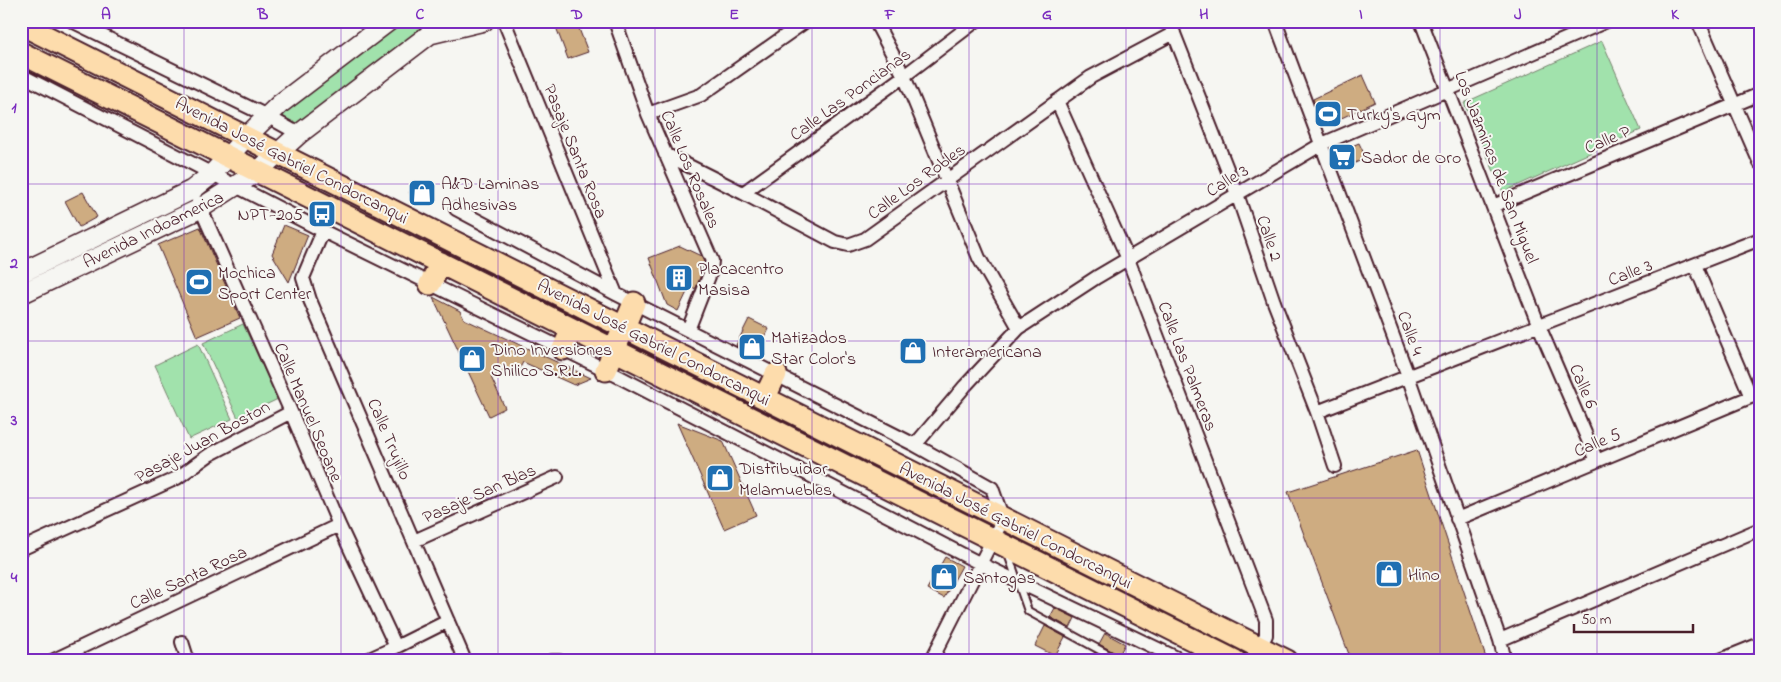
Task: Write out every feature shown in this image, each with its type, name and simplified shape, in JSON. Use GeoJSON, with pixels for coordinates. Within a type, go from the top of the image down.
{"type":"FeatureCollection","features":[{"type":"Feature","properties":{"kind":"highway","name":"Avenida José Gabriel Condorcanqui"},"geometry":{"type":"LineString","coordinates":[[21,24],[47,28],[277,153],[1287,661]]}},
{"type":"Feature","properties":{"kind":"highway","name":"Avenida José Gabriel Condorcanqui"},"geometry":{"type":"LineString","coordinates":[[21,53],[999,543],[1219,656]]}},
{"type":"Feature","properties":{"kind":"highway"},"geometry":{"type":"LineString","coordinates":[[430,284],[440,264]]}},
{"type":"Feature","properties":{"kind":"highway"},"geometry":{"type":"LineString","coordinates":[[606,370],[624,327],[625,299]]}},
{"type":"Feature","properties":{"kind":"highway"},"geometry":{"type":"LineString","coordinates":[[563,349],[572,329]]}},
{"type":"Feature","properties":{"kind":"highway"},"geometry":{"type":"LineString","coordinates":[[765,397],[776,374]]}},
{"type":"Feature","properties":{"kind":"main road","name":"Avenida Indoamerica"},"geometry":{"type":"LineString","coordinates":[[21,273],[192,190],[212,174],[227,156],[280,104],[389,21]]}},
{"type":"Feature","properties":{"kind":"main road","name":"Avenida Indoamerica"},"geometry":{"type":"LineString","coordinates":[[21,294],[201,208],[257,172],[299,134],[430,34],[484,21]]}},
{"type":"Feature","properties":{"kind":"street"},"geometry":{"type":"LineString","coordinates":[[72,21],[267,116],[299,134]]}},
{"type":"Feature","properties":{"kind":"street","name":"Pasaje Santa Rosa"},"geometry":{"type":"LineString","coordinates":[[504,21],[625,299]]}},
{"type":"Feature","properties":{"kind":"street","name":"Calle Los Rosales"},"geometry":{"type":"LineString","coordinates":[[615,21],[648,114],[712,261],[711,271],[688,330]]}},
{"type":"Feature","properties":{"kind":"street"},"geometry":{"type":"LineString","coordinates":[[648,114],[701,95],[806,21]]}},
{"type":"Feature","properties":{"kind":"street"},"geometry":{"type":"LineString","coordinates":[[875,21],[904,76],[979,258],[1019,328]]}},
{"type":"Feature","properties":{"kind":"street","name":"Calle Las Poncianas"},"geometry":{"type":"LineString","coordinates":[[744,193],[976,21]]}},
{"type":"Feature","properties":{"kind":"street","name":"Calle 4"},"geometry":{"type":"LineString","coordinates":[[1275,21],[1408,376],[1500,640],[1505,661]]}},
{"type":"Feature","properties":{"kind":"street","name":"Los Jazmines de San Miguel"},"geometry":{"type":"LineString","coordinates":[[1421,21],[1538,326]]}},
{"type":"Feature","properties":{"kind":"street","name":"Calle 3"},"geometry":{"type":"LineString","coordinates":[[915,445],[965,386],[1019,328],[1097,277],[1322,144],[1607,21]]}},
{"type":"Feature","properties":{"kind":"street"},"geometry":{"type":"LineString","coordinates":[[1698,21],[1760,164]]}},
{"type":"Feature","properties":{"kind":"street","name":"Calle Los Robles"},"geometry":{"type":"LineString","coordinates":[[665,154],[744,193],[835,242],[848,245],[865,239],[1091,77],[1172,27]]}},
{"type":"Feature","properties":{"kind":"street","name":"Calle 2"},"geometry":{"type":"LineString","coordinates":[[1172,27],[1237,194],[1274,302],[1317,412],[1335,466]]}},
{"type":"Feature","properties":{"kind":"street"},"geometry":{"type":"LineString","coordinates":[[21,75],[323,232],[606,370],[981,564],[1183,661]]}},
{"type":"Feature","properties":{"kind":"street"},"geometry":{"type":"LineString","coordinates":[[1734,105],[1760,94]]}},
{"type":"Feature","properties":{"kind":"street","name":"Calle Las Palmeras"},"geometry":{"type":"LineString","coordinates":[[1057,101],[1128,259],[1266,620],[1266,635],[1260,647]]}},
{"type":"Feature","properties":{"kind":"street","name":"Calle P"},"geometry":{"type":"LineString","coordinates":[[1493,206],[1734,105]]}},
{"type":"Feature","properties":{"kind":"street","name":"Calle Manuel Seoane"},"geometry":{"type":"LineString","coordinates":[[192,190],[339,525],[396,648]]}},
{"type":"Feature","properties":{"kind":"street"},"geometry":{"type":"LineString","coordinates":[[456,209],[625,299],[915,445],[992,488],[1003,519],[999,543],[981,564],[931,661]]}},
{"type":"Feature","properties":{"kind":"street","name":"Calle Trujillo"},"geometry":{"type":"LineString","coordinates":[[323,232],[303,278],[310,300],[465,661]]}},
{"type":"Feature","properties":{"kind":"street","name":"Calle 3"},"geometry":{"type":"LineString","coordinates":[[1317,412],[1760,239]]}},
{"type":"Feature","properties":{"kind":"street","name":"Calle 5"},"geometry":{"type":"LineString","coordinates":[[1457,519],[1755,395],[1695,265]]}},
{"type":"Feature","properties":{"kind":"street","name":"Calle 6"},"geometry":{"type":"LineString","coordinates":[[1538,326],[1597,461]]}},
{"type":"Feature","properties":{"kind":"street","name":"Pasaje Juan Boston"},"geometry":{"type":"LineString","coordinates":[[21,549],[177,478],[208,455],[291,412]]}},
{"type":"Feature","properties":{"kind":"street","name":"Pasaje San Blas"},"geometry":{"type":"LineString","coordinates":[[414,541],[557,477]]}},
{"type":"Feature","properties":{"kind":"street","name":"Calle Santa Rosa"},"geometry":{"type":"LineString","coordinates":[[52,661],[339,525]]}},
{"type":"Feature","properties":{"kind":"street"},"geometry":{"type":"LineString","coordinates":[[1500,640],[1760,529]]}},
{"type":"Feature","properties":{"kind":"street"},"geometry":{"type":"LineString","coordinates":[[365,661],[396,648],[448,621]]}},
{"type":"Feature","properties":{"kind":"street"},"geometry":{"type":"LineString","coordinates":[[1219,656],[1230,633]]}},
{"type":"Feature","properties":{"kind":"street"},"geometry":{"type":"LineString","coordinates":[[182,642],[188,661]]}},
{"type":"Feature","properties":{"kind":"street"},"geometry":{"type":"LineString","coordinates":[[1718,661],[1760,644]]}},
{"type":"Feature","properties":{"kind":"street"},"geometry":{"type":"LineString","coordinates":[[552,661],[559,661]]}},
{"type":"Feature","properties":{"kind":"lane"},"geometry":{"type":"LineString","coordinates":[[999,543],[1018,582],[1028,611],[1120,661]]}},
{"type":"Feature","properties":{"kind":"lane"},"geometry":{"type":"LineString","coordinates":[[1183,661],[1219,656]]}},
{"type":"Feature","properties":{"kind":"green space"},"geometry":{"type":"Polygon","coordinates":[[[407,21],[454,21],[299,125],[280,116],[392,30],[407,21]]]}},
{"type":"Feature","properties":{"kind":"green space"},"geometry":{"type":"Polygon","coordinates":[[[1602,41],[1641,130],[1503,192],[1464,103],[1602,41]]]}},
{"type":"Feature","properties":{"kind":"green space"},"geometry":{"type":"Polygon","coordinates":[[[243,324],[278,399],[238,418],[203,343],[243,324]]]}},
{"type":"Feature","properties":{"kind":"green space"},"geometry":{"type":"Polygon","coordinates":[[[198,344],[232,419],[189,439],[155,365],[198,344]]]}},
{"type":"Feature","properties":{"kind":"building"},"geometry":{"type":"Polygon","coordinates":[[[576,21],[588,52],[568,59],[556,27],[576,21]]]}},
{"type":"Feature","properties":{"kind":"building"},"geometry":{"type":"Polygon","coordinates":[[[1363,75],[1375,102],[1327,125],[1322,122],[1313,99],[1363,75]]]}},
{"type":"Feature","properties":{"kind":"building"},"geometry":{"type":"Polygon","coordinates":[[[1359,143],[1366,158],[1342,169],[1335,153],[1359,143]]]}},
{"type":"Feature","properties":{"kind":"building","name":"A&D Laminas Adhesivas"},"geometry":{"type":"Polygon","coordinates":[[[429,182],[435,194],[415,204],[409,192],[429,182]]]}},
{"type":"Feature","properties":{"kind":"building"},"geometry":{"type":"Polygon","coordinates":[[[83,192],[97,217],[79,227],[65,201],[83,192]]]}},
{"type":"Feature","properties":{"kind":"building"},"geometry":{"type":"Polygon","coordinates":[[[284,225],[308,235],[289,282],[272,254],[284,225]]]}},
{"type":"Feature","properties":{"kind":"building","name":"Mochica Sport Center"},"geometry":{"type":"Polygon","coordinates":[[[200,227],[240,318],[197,337],[158,245],[200,227]]]}},
{"type":"Feature","properties":{"kind":"building","name":"Placacentro Masisa"},"geometry":{"type":"Polygon","coordinates":[[[680,246],[701,256],[704,262],[696,288],[688,290],[678,311],[667,305],[649,258],[680,246]]]}},
{"type":"Feature","properties":{"kind":"building"},"geometry":{"type":"Polygon","coordinates":[[[433,297],[460,311],[464,319],[591,378],[574,385],[523,362],[519,370],[491,377],[505,408],[489,416],[433,297]]]}},
{"type":"Feature","properties":{"kind":"building"},"geometry":{"type":"Polygon","coordinates":[[[749,319],[769,329],[756,355],[736,345],[749,319]]]}},
{"type":"Feature","properties":{"kind":"building","name":"Distribuidor Melamuebles"},"geometry":{"type":"Polygon","coordinates":[[[677,423],[723,441],[756,515],[724,529],[677,423]]]}},
{"type":"Feature","properties":{"kind":"building","name":"Hino"},"geometry":{"type":"Polygon","coordinates":[[[1417,450],[1487,661],[1359,661],[1350,657],[1288,492],[1417,450]]]}},
{"type":"Feature","properties":{"kind":"building","name":"Santogas"},"geometry":{"type":"Polygon","coordinates":[[[945,557],[962,566],[944,598],[927,589],[945,557]]]}},
{"type":"Feature","properties":{"kind":"building"},"geometry":{"type":"Polygon","coordinates":[[[1055,608],[1075,618],[1070,628],[1050,617],[1055,608]]]}},
{"type":"Feature","properties":{"kind":"building"},"geometry":{"type":"Polygon","coordinates":[[[1045,626],[1065,637],[1055,656],[1035,646],[1045,626]]]}},
{"type":"Feature","properties":{"kind":"building"},"geometry":{"type":"Polygon","coordinates":[[[1105,633],[1125,644],[1119,655],[1099,644],[1105,633]]]}},
{"type":"Feature","properties":{"kind":"building"},"geometry":{"type":"Polygon","coordinates":[[[1094,653],[1109,661],[1090,661],[1094,653]]]}},
{"type":"Feature","properties":{"kind":"place","name":"Turky's Gym"},"geometry":{"type":"Point","coordinates":[1328,114]}},
{"type":"Feature","properties":{"kind":"place","name":"Sador de Oro"},"geometry":{"type":"Point","coordinates":[1342,157]}},
{"type":"Feature","properties":{"kind":"place","name":"A&D Laminas Adhesivas"},"geometry":{"type":"Point","coordinates":[422,193]}},
{"type":"Feature","properties":{"kind":"place","name":"NPT-205"},"geometry":{"type":"Point","coordinates":[322,214]}},
{"type":"Feature","properties":{"kind":"place","name":"Placacentro Masisa"},"geometry":{"type":"Point","coordinates":[679,278]}},
{"type":"Feature","properties":{"kind":"place","name":"Mochica Sport Center"},"geometry":{"type":"Point","coordinates":[199,282]}},
{"type":"Feature","properties":{"kind":"place","name":"Matizados Star Color's"},"geometry":{"type":"Point","coordinates":[752,347]}},
{"type":"Feature","properties":{"kind":"place","name":"Interamericana"},"geometry":{"type":"Point","coordinates":[913,351]}},
{"type":"Feature","properties":{"kind":"place","name":"Dino Inversiones Shilico S.R.L."},"geometry":{"type":"Point","coordinates":[472,359]}},
{"type":"Feature","properties":{"kind":"place","name":"Distribuidor Melamuebles"},"geometry":{"type":"Point","coordinates":[720,478]}},
{"type":"Feature","properties":{"kind":"place","name":"Hino"},"geometry":{"type":"Point","coordinates":[1389,574]}},
{"type":"Feature","properties":{"kind":"place","name":"Santogas"},"geometry":{"type":"Point","coordinates":[944,577]}}]}
